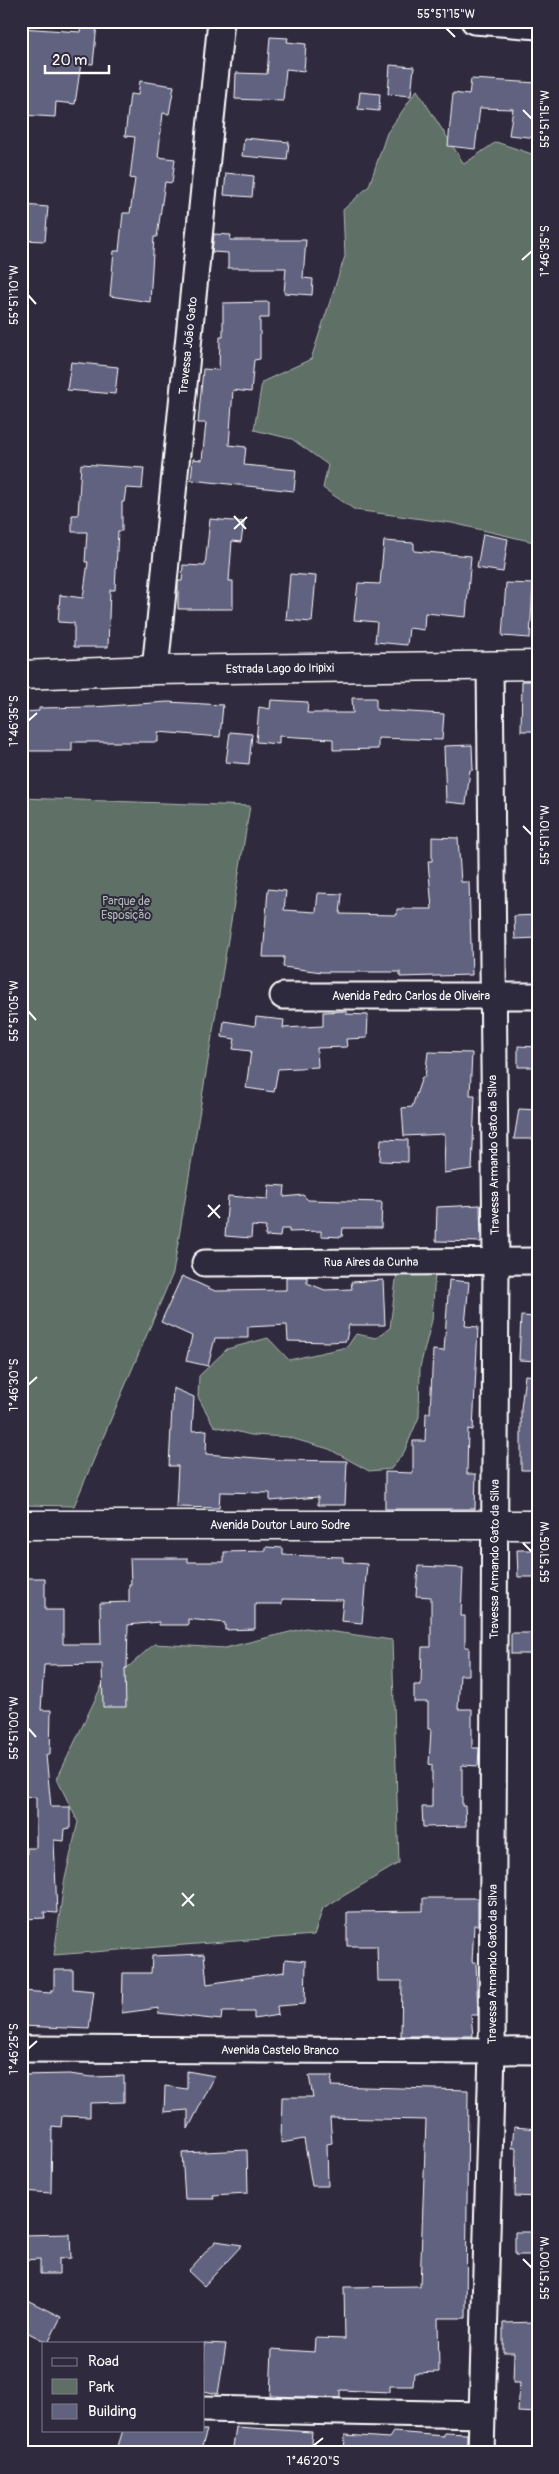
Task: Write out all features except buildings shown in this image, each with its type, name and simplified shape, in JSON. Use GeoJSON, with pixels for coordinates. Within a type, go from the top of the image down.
{"type":"FeatureCollection","features":[{"type":"Feature","properties":{"kind":"street","name":"Travessa João Gato"},"geometry":{"type":"LineString","coordinates":[[154,670],[221,21]]}},
{"type":"Feature","properties":{"kind":"street"},"geometry":{"type":"LineString","coordinates":[[474,21],[538,26]]}},
{"type":"Feature","properties":{"kind":"street","name":"Estrada Lago do Iripixi"},"geometry":{"type":"LineString","coordinates":[[21,675],[154,670],[538,665]]}},
{"type":"Feature","properties":{"kind":"street","name":"Travessa Armando Gato da Silva"},"geometry":{"type":"LineString","coordinates":[[481,2453],[492,2051],[493,1524],[496,1261],[490,666]]}},
{"type":"Feature","properties":{"kind":"street","name":"Avenida Pedro Carlos de Oliveira"},"geometry":{"type":"LineString","coordinates":[[283,996],[538,996]]}},
{"type":"Feature","properties":{"kind":"street","name":"Rua Aires da Cunha"},"geometry":{"type":"LineString","coordinates":[[205,1263],[538,1261]]}},
{"type":"Feature","properties":{"kind":"street","name":"Avenida Doutor Lauro Sodre"},"geometry":{"type":"LineString","coordinates":[[21,1525],[538,1525]]}},
{"type":"Feature","properties":{"kind":"street","name":"Avenida Castelo Branco"},"geometry":{"type":"LineString","coordinates":[[21,2049],[538,2051]]}},
{"type":"Feature","properties":{"kind":"street"},"geometry":{"type":"LineString","coordinates":[[205,2409],[481,2415]]}},
{"type":"Feature","properties":{"kind":"green space"},"geometry":{"type":"Polygon","coordinates":[[[417,90],[464,164],[496,142],[538,156],[538,543],[452,523],[355,510],[323,488],[328,465],[292,439],[254,430],[262,382],[311,359],[345,256],[343,210],[369,186],[387,133],[417,90]]]}},
{"type":"Feature","properties":{"kind":"green space","name":"Parque de Esposição"},"geometry":{"type":"Polygon","coordinates":[[[21,798],[250,806],[173,1273],[74,1506],[21,1505],[21,798]]]}},
{"type":"Feature","properties":{"kind":"green space"},"geometry":{"type":"Polygon","coordinates":[[[397,1272],[435,1273],[432,1320],[420,1367],[419,1417],[404,1452],[391,1469],[369,1471],[329,1449],[287,1437],[251,1435],[214,1426],[198,1397],[199,1376],[227,1349],[268,1338],[289,1360],[347,1347],[356,1334],[376,1338],[390,1328],[397,1272]]]}},
{"type":"Feature","properties":{"kind":"green space"},"geometry":{"type":"Polygon","coordinates":[[[306,1628],[392,1640],[399,1863],[323,1908],[314,1935],[54,1955],[64,1883],[78,1822],[57,1779],[102,1685],[127,1668],[154,1644],[225,1648],[306,1628]]]}}]}
